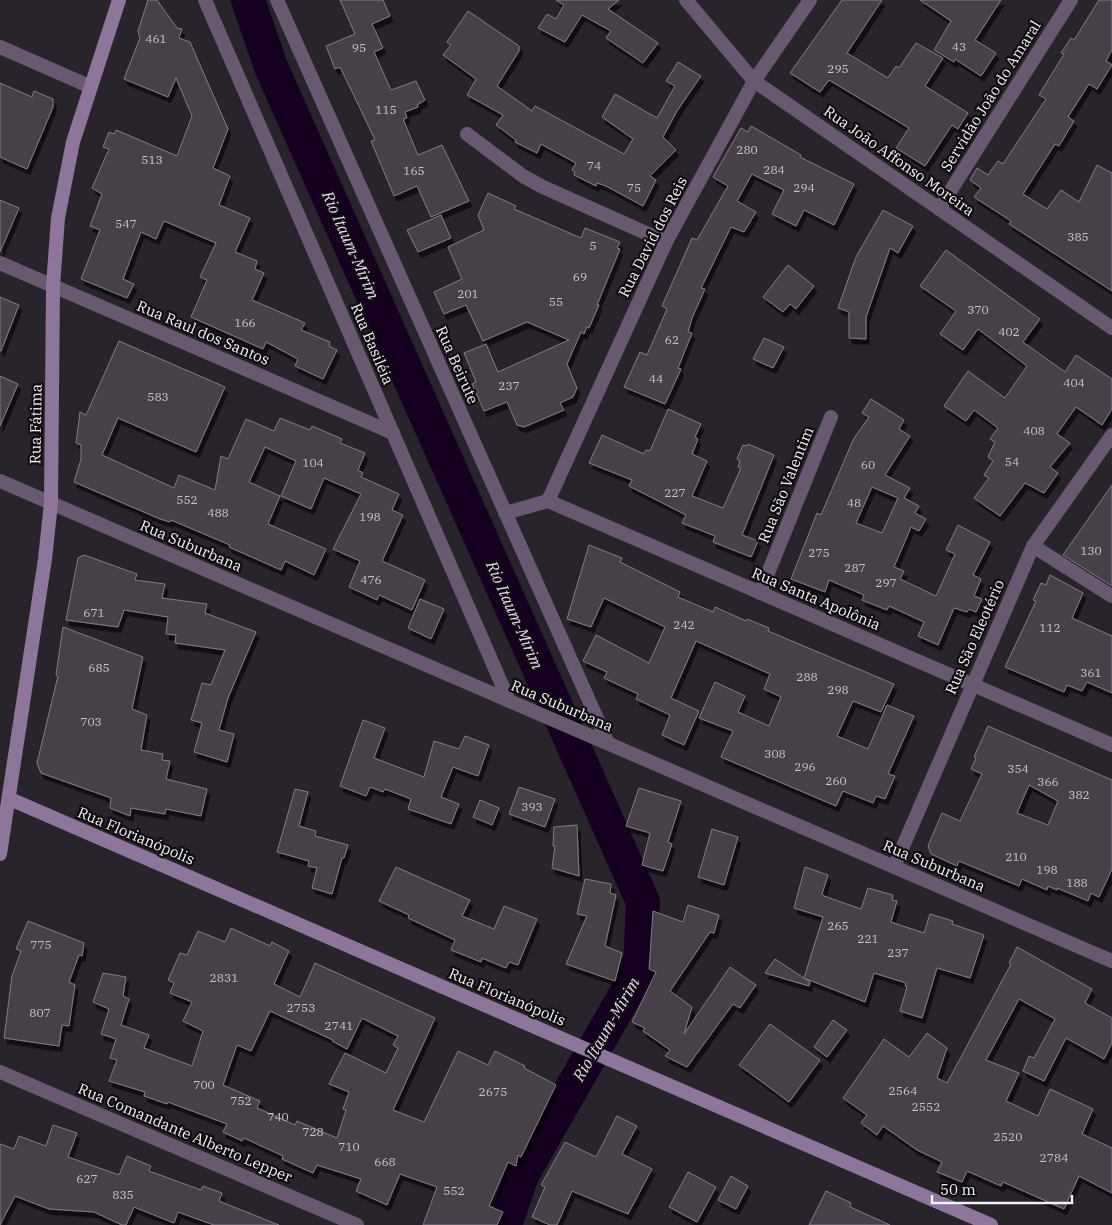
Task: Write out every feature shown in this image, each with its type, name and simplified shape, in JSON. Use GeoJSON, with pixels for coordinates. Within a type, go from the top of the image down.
{"type":"FeatureCollection","features":[{"type":"Feature","properties":{"kind":"main road","name":"Rua Fátima"},"geometry":{"type":"LineString","coordinates":[[0,854],[10,799],[45,559],[51,503],[55,252],[63,191],[73,142],[89,86],[119,0]]}},
{"type":"Feature","properties":{"kind":"main road","name":"Rua Florianópolis"},"geometry":{"type":"LineString","coordinates":[[10,799],[991,1225]]}},
{"type":"Feature","properties":{"kind":"street","name":"Rua Basiléia"},"geometry":{"type":"LineString","coordinates":[[205,0],[512,702]]}},
{"type":"Feature","properties":{"kind":"street","name":"Rua Beirute"},"geometry":{"type":"LineString","coordinates":[[277,0],[608,743]]}},
{"type":"Feature","properties":{"kind":"street","name":"Rua João Affonso Moreira"},"geometry":{"type":"LineString","coordinates":[[686,0],[754,81],[1112,328]]}},
{"type":"Feature","properties":{"kind":"street","name":"Rua David dos Reis"},"geometry":{"type":"LineString","coordinates":[[548,501],[666,242],[754,81],[810,0]]}},
{"type":"Feature","properties":{"kind":"street","name":"Servidão João do Amaral"},"geometry":{"type":"LineString","coordinates":[[939,208],[1071,0]]}},
{"type":"Feature","properties":{"kind":"street"},"geometry":{"type":"LineString","coordinates":[[0,47],[89,86]]}},
{"type":"Feature","properties":{"kind":"street"},"geometry":{"type":"LineString","coordinates":[[467,134],[501,161],[536,184],[666,242]]}},
{"type":"Feature","properties":{"kind":"street","name":"Rua Raul dos Santos"},"geometry":{"type":"LineString","coordinates":[[0,263],[393,433]]}},
{"type":"Feature","properties":{"kind":"street","name":"Rua São Valentim"},"geometry":{"type":"LineString","coordinates":[[760,593],[831,417]]}},
{"type":"Feature","properties":{"kind":"street","name":"Rua São Eleotério"},"geometry":{"type":"LineString","coordinates":[[894,867],[972,684],[1034,546],[1112,435]]}},
{"type":"Feature","properties":{"kind":"street","name":"Rua Suburbana"},"geometry":{"type":"LineString","coordinates":[[0,481],[1112,961]]}},
{"type":"Feature","properties":{"kind":"street"},"geometry":{"type":"LineString","coordinates":[[506,513],[548,501]]}},
{"type":"Feature","properties":{"kind":"street","name":"Rua Santa Apolônia"},"geometry":{"type":"LineString","coordinates":[[548,501],[1112,745]]}},
{"type":"Feature","properties":{"kind":"street"},"geometry":{"type":"LineString","coordinates":[[1034,546],[1112,596]]}},
{"type":"Feature","properties":{"kind":"street","name":"Rua Comandante Alberto Lepper"},"geometry":{"type":"LineString","coordinates":[[0,1072],[357,1225]]}},
{"type":"Feature","properties":{"kind":"building"},"geometry":{"type":"Polygon","coordinates":[[[148,0],[157,0],[177,28],[182,29],[179,38],[190,42],[228,129],[213,168],[230,176],[219,205],[250,218],[235,252],[257,261],[255,269],[264,273],[252,300],[305,323],[301,330],[330,342],[329,346],[337,350],[323,379],[295,366],[298,359],[266,342],[263,349],[191,317],[207,280],[200,277],[216,243],[164,221],[156,239],[141,232],[123,279],[134,284],[127,298],[81,279],[100,230],[90,226],[102,194],[92,188],[109,149],[103,147],[109,132],[114,134],[116,130],[177,156],[192,116],[176,78],[168,97],[124,79],[140,38],[138,31],[148,0]]]}},
{"type":"Feature","properties":{"kind":"building"},"geometry":{"type":"Polygon","coordinates":[[[340,0],[383,0],[390,16],[372,24],[383,48],[374,52],[391,90],[416,81],[425,100],[417,105],[418,107],[405,112],[407,118],[403,119],[418,155],[442,145],[469,201],[431,217],[417,186],[394,196],[371,141],[375,140],[340,67],[335,69],[326,46],[355,34],[340,0]]]}},
{"type":"Feature","properties":{"kind":"building"},"geometry":{"type":"Polygon","coordinates":[[[556,0],[619,0],[608,9],[658,43],[643,63],[606,38],[611,31],[582,15],[565,42],[538,28],[547,14],[556,19],[564,5],[556,0]]]}},
{"type":"Feature","properties":{"kind":"building"},"geometry":{"type":"Polygon","coordinates":[[[842,0],[882,0],[847,53],[888,78],[896,66],[899,68],[916,43],[943,58],[925,86],[968,113],[958,129],[952,125],[925,166],[896,148],[909,128],[829,80],[820,92],[790,73],[842,0]]]}},
{"type":"Feature","properties":{"kind":"building"},"geometry":{"type":"Polygon","coordinates":[[[920,0],[1001,0],[975,40],[996,53],[981,76],[955,59],[954,62],[934,50],[951,21],[920,0]]]}},
{"type":"Feature","properties":{"kind":"building"},"geometry":{"type":"Polygon","coordinates":[[[1099,0],[1112,0],[1112,50],[1106,61],[1112,65],[1097,89],[1089,84],[1068,117],[1074,121],[1059,146],[1055,144],[1023,194],[1047,209],[1061,190],[1079,202],[1097,165],[1112,173],[1112,291],[1009,224],[1011,221],[974,197],[981,188],[970,180],[977,168],[988,175],[998,161],[1003,164],[1046,99],[1039,95],[1064,54],[1061,53],[1071,38],[1074,40],[1099,0]]]}},
{"type":"Feature","properties":{"kind":"building"},"geometry":{"type":"Polygon","coordinates":[[[468,11],[519,46],[519,51],[497,86],[532,111],[535,106],[624,154],[633,139],[602,117],[615,94],[657,118],[675,86],[666,81],[678,62],[701,76],[677,111],[663,137],[676,150],[650,176],[656,180],[643,206],[606,186],[597,183],[596,186],[574,175],[575,172],[572,170],[576,163],[541,144],[537,153],[515,142],[516,140],[496,125],[503,115],[467,95],[476,79],[443,55],[451,45],[447,42],[468,11]]]}},
{"type":"Feature","properties":{"kind":"building"},"geometry":{"type":"Polygon","coordinates":[[[0,83],[32,97],[34,91],[53,99],[53,107],[27,169],[0,157],[0,83]]]}},
{"type":"Feature","properties":{"kind":"building"},"geometry":{"type":"Polygon","coordinates":[[[751,126],[801,155],[800,157],[854,184],[834,225],[804,210],[796,226],[772,214],[784,190],[752,174],[737,201],[756,212],[744,232],[731,227],[701,288],[705,289],[692,318],[688,332],[692,333],[678,368],[681,369],[665,404],[624,387],[640,352],[647,355],[667,309],[662,306],[692,238],[697,240],[728,186],[713,177],[741,128],[748,132],[751,126]]]}},
{"type":"Feature","properties":{"kind":"building"},"geometry":{"type":"Polygon","coordinates":[[[488,193],[516,206],[514,209],[581,238],[585,228],[620,242],[617,248],[620,249],[597,305],[599,305],[589,328],[587,327],[584,334],[581,332],[567,364],[577,388],[573,397],[560,403],[564,410],[524,427],[517,425],[507,402],[484,411],[472,384],[476,382],[464,353],[486,344],[498,372],[569,340],[527,322],[483,341],[466,305],[444,314],[434,292],[462,279],[448,247],[484,230],[478,215],[488,193]]]}},
{"type":"Feature","properties":{"kind":"building"},"geometry":{"type":"Polygon","coordinates":[[[0,200],[19,208],[0,252],[0,200]]]}},
{"type":"Feature","properties":{"kind":"building"},"geometry":{"type":"Polygon","coordinates":[[[883,210],[913,226],[898,253],[890,248],[866,317],[866,339],[849,338],[849,312],[838,308],[856,257],[883,210]]]}},
{"type":"Feature","properties":{"kind":"building"},"geometry":{"type":"Polygon","coordinates":[[[441,215],[451,238],[418,252],[407,230],[441,215]]]}},
{"type":"Feature","properties":{"kind":"building"},"geometry":{"type":"Polygon","coordinates":[[[946,250],[1040,319],[1023,342],[1065,372],[1076,355],[1112,379],[1112,409],[1102,425],[1076,407],[1057,434],[1070,443],[1050,467],[1058,473],[1044,493],[1025,483],[1000,516],[974,498],[989,478],[984,475],[993,461],[988,457],[995,442],[990,439],[998,428],[974,410],[966,421],[944,406],[968,371],[1005,398],[1027,366],[978,329],[963,350],[940,334],[956,311],[920,286],[946,250]]]}},
{"type":"Feature","properties":{"kind":"building"},"geometry":{"type":"Polygon","coordinates":[[[788,265],[814,286],[796,309],[790,304],[783,312],[763,297],[788,265]]]}},
{"type":"Feature","properties":{"kind":"building"},"geometry":{"type":"Polygon","coordinates":[[[0,297],[19,305],[1,351],[0,351],[0,297]]]}},
{"type":"Feature","properties":{"kind":"building"},"geometry":{"type":"Polygon","coordinates":[[[764,338],[784,347],[773,368],[753,359],[764,338]]]}},
{"type":"Feature","properties":{"kind":"building"},"geometry":{"type":"Polygon","coordinates":[[[119,341],[225,387],[196,452],[118,418],[102,455],[174,488],[179,475],[215,490],[221,456],[228,459],[246,419],[274,431],[280,418],[310,430],[312,426],[342,439],[340,443],[365,453],[358,470],[363,473],[361,477],[399,494],[392,510],[403,515],[382,561],[425,580],[412,610],[379,595],[377,600],[349,587],[360,561],[333,549],[361,494],[324,478],[311,509],[281,496],[296,461],[265,447],[249,482],[280,496],[268,524],[326,549],[314,575],[285,561],[281,570],[229,547],[230,545],[171,520],[170,522],[160,519],[74,482],[81,459],[81,445],[76,443],[80,412],[86,415],[119,341]]]}},
{"type":"Feature","properties":{"kind":"building"},"geometry":{"type":"Polygon","coordinates":[[[0,376],[18,384],[0,426],[0,376]]]}},
{"type":"Feature","properties":{"kind":"building"},"geometry":{"type":"Polygon","coordinates":[[[871,399],[904,420],[899,429],[910,436],[885,475],[910,488],[904,498],[919,506],[915,513],[926,519],[919,531],[911,527],[894,567],[904,571],[900,579],[936,596],[955,554],[946,550],[958,525],[990,542],[973,575],[981,579],[974,596],[982,599],[976,612],[969,609],[967,612],[954,608],[938,645],[918,636],[924,622],[889,606],[887,610],[862,600],[864,595],[829,580],[825,592],[791,579],[817,513],[821,515],[853,440],[869,417],[862,413],[871,399]],[[872,487],[856,523],[882,533],[898,498],[872,487]]]}},
{"type":"Feature","properties":{"kind":"building"},"geometry":{"type":"Polygon","coordinates":[[[668,409],[701,424],[695,437],[698,439],[692,454],[707,461],[692,496],[723,508],[741,468],[738,467],[740,461],[737,459],[743,445],[747,446],[748,444],[774,455],[742,535],[758,541],[751,557],[713,542],[715,536],[682,523],[686,515],[629,486],[632,480],[589,463],[602,435],[644,454],[646,450],[650,451],[668,409]]]}},
{"type":"Feature","properties":{"kind":"building"},"geometry":{"type":"Polygon","coordinates":[[[1112,485],[1112,586],[1063,555],[1112,485]]]}},
{"type":"Feature","properties":{"kind":"building"},"geometry":{"type":"Polygon","coordinates":[[[589,545],[622,558],[620,562],[680,592],[678,597],[713,612],[715,607],[746,621],[747,619],[769,628],[768,631],[894,684],[881,712],[853,701],[837,736],[868,749],[887,705],[914,716],[888,774],[895,776],[885,799],[876,796],[873,803],[843,791],[836,806],[721,757],[733,731],[699,718],[715,682],[745,696],[738,712],[769,726],[781,697],[764,689],[770,674],[696,641],[671,698],[699,711],[684,745],[662,735],[670,715],[636,699],[638,694],[604,678],[607,672],[583,661],[596,635],[649,663],[665,627],[604,598],[591,627],[567,619],[589,545]]]}},
{"type":"Feature","properties":{"kind":"building"},"geometry":{"type":"Polygon","coordinates":[[[84,555],[137,574],[135,580],[165,584],[162,598],[207,604],[205,613],[256,632],[228,698],[219,730],[234,734],[227,762],[194,752],[202,723],[191,720],[202,683],[211,685],[225,650],[175,643],[176,635],[166,634],[168,617],[124,610],[118,627],[66,620],[78,558],[84,555]]]}},
{"type":"Feature","properties":{"kind":"building"},"geometry":{"type":"Polygon","coordinates":[[[1050,575],[1083,593],[1072,618],[1112,636],[1112,693],[1087,682],[1082,691],[1067,685],[1064,692],[1005,667],[1036,601],[1033,600],[1041,583],[1046,585],[1050,575]]]}},
{"type":"Feature","properties":{"kind":"building"},"geometry":{"type":"Polygon","coordinates":[[[420,599],[444,609],[431,639],[408,628],[420,599]]]}},
{"type":"Feature","properties":{"kind":"building"},"geometry":{"type":"Polygon","coordinates":[[[63,627],[143,657],[132,709],[147,715],[141,750],[163,754],[162,760],[170,761],[166,779],[207,789],[201,816],[166,809],[165,814],[131,808],[130,816],[110,808],[111,798],[41,773],[37,763],[58,676],[56,675],[63,627]]]}},
{"type":"Feature","properties":{"kind":"building"},"geometry":{"type":"Polygon","coordinates":[[[363,720],[385,728],[374,758],[424,777],[434,741],[459,749],[465,736],[489,745],[478,776],[453,767],[441,797],[459,804],[451,824],[408,809],[411,799],[385,789],[383,792],[370,787],[366,796],[340,786],[363,720]]]}},
{"type":"Feature","properties":{"kind":"building"},"geometry":{"type":"Polygon","coordinates":[[[988,726],[1112,780],[1112,869],[1099,897],[1091,893],[1088,901],[1057,888],[1057,890],[1048,886],[1047,890],[1022,879],[1019,886],[959,861],[957,866],[931,854],[928,846],[942,813],[960,821],[982,774],[971,769],[976,758],[974,757],[988,726]],[[1029,785],[1017,813],[1048,825],[1058,801],[1029,785]]]}},
{"type":"Feature","properties":{"kind":"building"},"geometry":{"type":"Polygon","coordinates":[[[519,787],[555,799],[545,827],[509,814],[519,787]]]}},
{"type":"Feature","properties":{"kind":"building"},"geometry":{"type":"Polygon","coordinates":[[[639,788],[681,801],[668,842],[672,844],[663,871],[642,865],[650,833],[626,826],[639,788]]]}},
{"type":"Feature","properties":{"kind":"building"},"geometry":{"type":"Polygon","coordinates":[[[295,789],[308,792],[299,826],[316,831],[315,836],[348,845],[344,858],[342,858],[332,894],[312,888],[317,868],[308,866],[309,861],[277,852],[295,789]]]}},
{"type":"Feature","properties":{"kind":"building"},"geometry":{"type":"Polygon","coordinates":[[[480,800],[499,808],[492,825],[473,817],[480,800]]]}},
{"type":"Feature","properties":{"kind":"building"},"geometry":{"type":"Polygon","coordinates":[[[577,825],[579,876],[552,868],[555,846],[553,846],[554,827],[577,825]]]}},
{"type":"Feature","properties":{"kind":"building"},"geometry":{"type":"Polygon","coordinates":[[[712,829],[738,837],[724,885],[698,877],[712,829]]]}},
{"type":"Feature","properties":{"kind":"building"},"geometry":{"type":"Polygon","coordinates":[[[396,867],[470,900],[462,916],[494,929],[504,906],[537,919],[518,965],[509,962],[506,968],[482,958],[481,962],[451,950],[455,940],[408,918],[409,915],[379,901],[396,867]]]}},
{"type":"Feature","properties":{"kind":"building"},"geometry":{"type":"Polygon","coordinates":[[[805,867],[828,875],[822,894],[824,896],[861,909],[868,888],[893,895],[892,900],[897,901],[891,922],[924,933],[930,914],[953,921],[952,924],[984,935],[970,978],[937,968],[922,1018],[900,1011],[907,987],[905,986],[906,983],[874,973],[865,1002],[804,978],[823,917],[794,908],[805,867]]]}},
{"type":"Feature","properties":{"kind":"building"},"geometry":{"type":"Polygon","coordinates":[[[585,879],[611,884],[610,893],[616,895],[605,946],[622,953],[615,981],[566,964],[587,916],[577,914],[585,879]]]}},
{"type":"Feature","properties":{"kind":"building"},"geometry":{"type":"Polygon","coordinates":[[[688,905],[719,915],[714,933],[710,932],[670,991],[692,1007],[684,1034],[730,967],[756,985],[740,1008],[733,1004],[687,1067],[665,1056],[670,1050],[643,1031],[645,1028],[632,1022],[656,972],[649,969],[653,911],[683,922],[688,905]]]}},
{"type":"Feature","properties":{"kind":"building"},"geometry":{"type":"Polygon","coordinates":[[[28,921],[84,943],[82,956],[79,955],[69,982],[75,985],[69,1026],[62,1025],[59,1046],[4,1038],[12,976],[21,951],[16,949],[28,921]]]}},
{"type":"Feature","properties":{"kind":"building"},"geometry":{"type":"Polygon","coordinates":[[[231,928],[270,946],[272,942],[289,951],[274,984],[300,997],[315,963],[435,1018],[393,1110],[424,1122],[458,1051],[488,1065],[495,1051],[525,1066],[524,1068],[556,1085],[521,1157],[518,1155],[516,1166],[508,1162],[489,1206],[503,1212],[497,1225],[423,1225],[437,1187],[400,1174],[387,1205],[356,1191],[361,1179],[317,1165],[313,1173],[282,1159],[283,1156],[244,1138],[242,1141],[223,1132],[227,1124],[168,1102],[167,1104],[144,1096],[145,1092],[109,1081],[117,1060],[110,1058],[116,1039],[101,1034],[109,1009],[93,1002],[103,973],[126,977],[123,996],[129,999],[121,1025],[149,1035],[144,1048],[192,1066],[203,1031],[183,1021],[192,1002],[170,993],[174,983],[168,980],[180,953],[187,955],[198,931],[225,942],[231,928]],[[270,1011],[251,1051],[237,1045],[223,1085],[260,1101],[257,1108],[295,1125],[297,1121],[337,1138],[346,1110],[343,1109],[349,1092],[329,1084],[345,1053],[386,1073],[398,1048],[393,1045],[398,1036],[362,1018],[347,1049],[333,1040],[270,1011]]]}},
{"type":"Feature","properties":{"kind":"building"},"geometry":{"type":"Polygon","coordinates":[[[1017,947],[1092,989],[1085,1003],[1112,1018],[1112,1043],[1104,1059],[1066,1038],[1044,1081],[1023,1071],[1029,1056],[1034,1058],[1055,1019],[1019,999],[986,1060],[1019,1073],[1006,1101],[1038,1116],[1050,1089],[1093,1109],[1082,1134],[1112,1148],[1112,1193],[1079,1176],[1064,1209],[1003,1182],[1001,1186],[967,1171],[962,1182],[937,1172],[942,1162],[917,1150],[883,1126],[877,1135],[861,1123],[867,1115],[843,1098],[884,1039],[909,1057],[927,1033],[947,1048],[937,1078],[947,1083],[1011,964],[1009,963],[1017,947]]]}},
{"type":"Feature","properties":{"kind":"building"},"geometry":{"type":"Polygon","coordinates":[[[775,959],[810,982],[809,986],[765,973],[775,959]]]}},
{"type":"Feature","properties":{"kind":"building"},"geometry":{"type":"Polygon","coordinates":[[[833,1020],[847,1030],[827,1057],[814,1047],[833,1020]]]}},
{"type":"Feature","properties":{"kind":"building"},"geometry":{"type":"Polygon","coordinates":[[[770,1024],[820,1060],[789,1102],[739,1065],[770,1024]]]}},
{"type":"Feature","properties":{"kind":"building"},"geometry":{"type":"Polygon","coordinates":[[[617,1116],[637,1126],[622,1154],[652,1169],[628,1214],[572,1191],[557,1225],[550,1225],[532,1217],[545,1187],[541,1185],[565,1142],[596,1157],[617,1116]]]}},
{"type":"Feature","properties":{"kind":"building"},"geometry":{"type":"Polygon","coordinates":[[[53,1125],[77,1133],[68,1157],[119,1175],[127,1156],[151,1166],[149,1171],[201,1190],[203,1186],[222,1193],[219,1201],[279,1225],[214,1225],[178,1212],[174,1223],[134,1207],[126,1225],[122,1225],[94,1212],[49,1209],[15,1196],[0,1225],[0,1144],[14,1149],[19,1136],[46,1146],[53,1125]]]}},
{"type":"Feature","properties":{"kind":"building"},"geometry":{"type":"Polygon","coordinates":[[[688,1172],[716,1187],[697,1222],[669,1207],[688,1172]]]}},
{"type":"Feature","properties":{"kind":"building"},"geometry":{"type":"Polygon","coordinates":[[[731,1176],[748,1186],[736,1209],[718,1200],[731,1176]]]}},
{"type":"Feature","properties":{"kind":"building"},"geometry":{"type":"Polygon","coordinates":[[[826,1191],[851,1203],[850,1207],[890,1225],[809,1225],[826,1191]]]}},
{"type":"Feature","properties":{"kind":"waterway","name":"Rio Itaum-Mirim"},"geometry":{"type":"LineString","coordinates":[[248,0],[271,67],[643,902],[640,969],[522,1175],[505,1225]]}}]}
